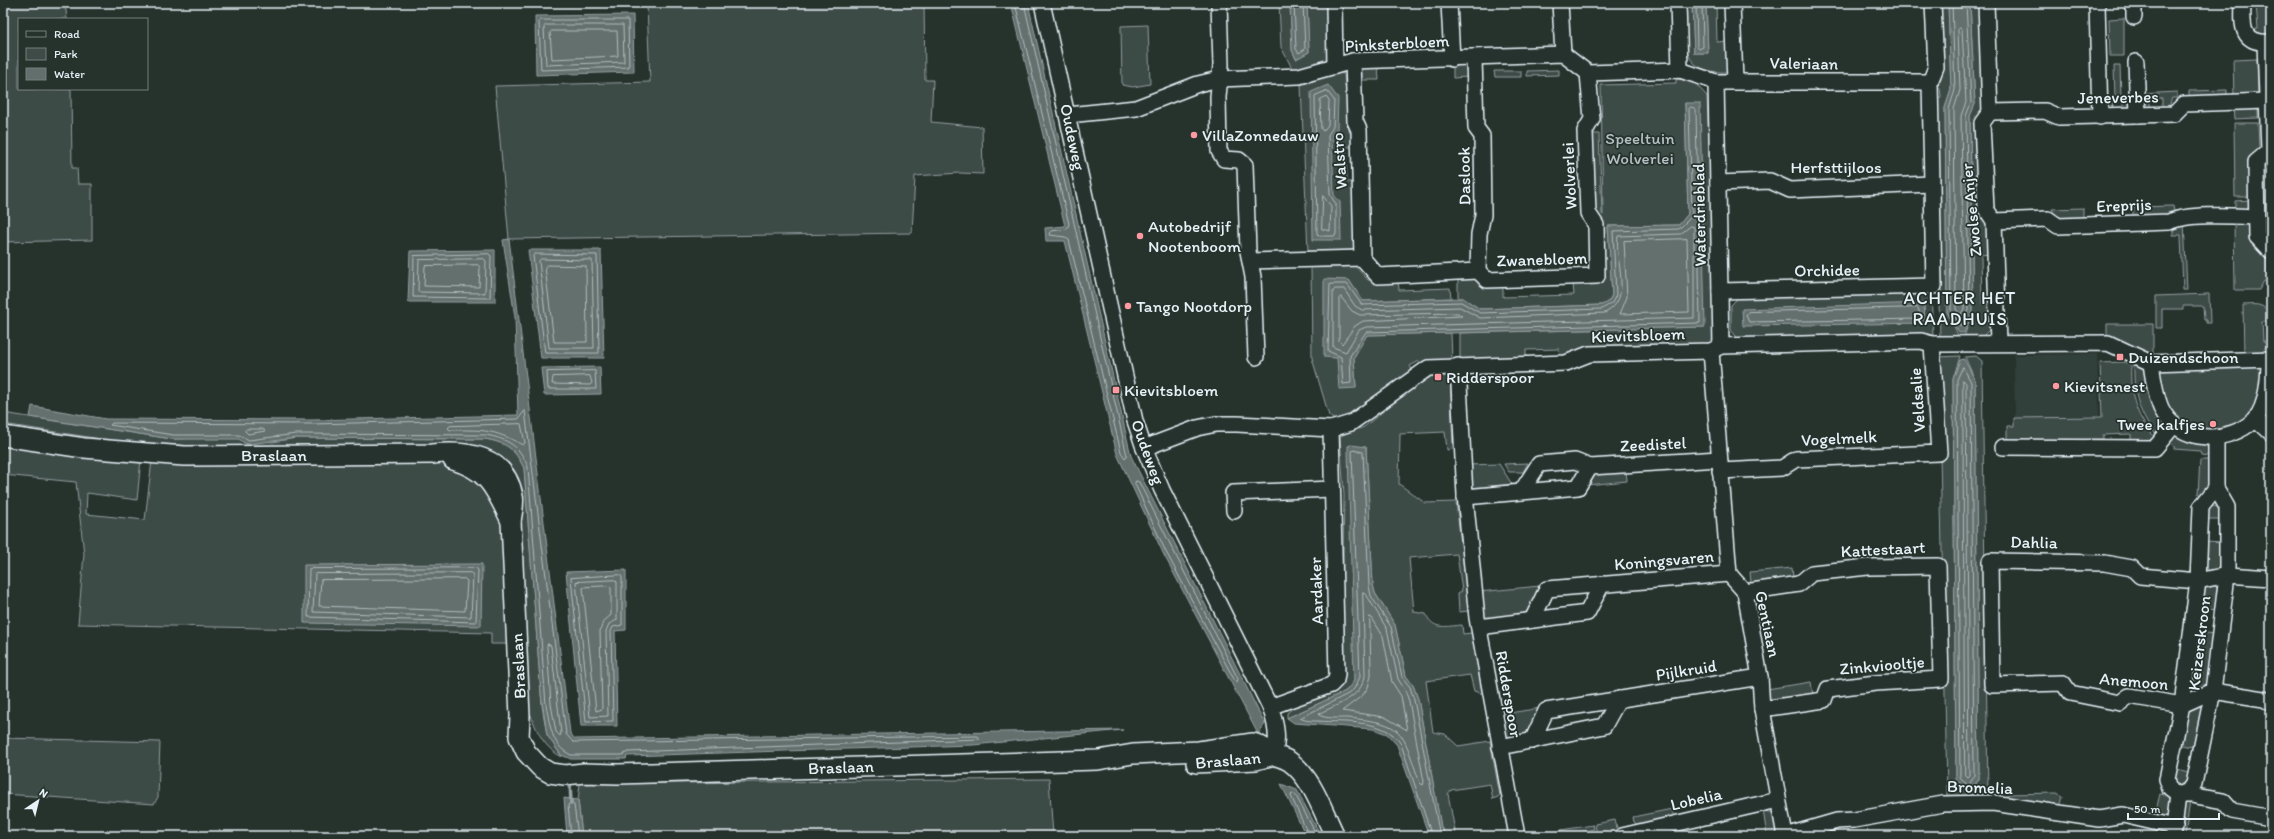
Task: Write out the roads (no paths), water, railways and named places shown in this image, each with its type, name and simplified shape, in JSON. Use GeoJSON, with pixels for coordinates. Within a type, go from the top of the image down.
{"type":"FeatureCollection","features":[{"type":"Feature","properties":{"kind":"main road","name":"Braslaan"},"geometry":{"type":"LineString","coordinates":[[3,426],[84,439],[116,449]]}},
{"type":"Feature","properties":{"kind":"main road","name":"Braslaan"},"geometry":{"type":"LineString","coordinates":[[3,436],[84,448],[116,449],[184,456],[432,454],[470,466],[481,472],[497,490],[511,520],[520,716],[534,740],[544,753],[554,761],[584,772],[618,774],[1098,760],[1133,754],[1199,751],[1253,743],[1260,745],[1274,755]]}},
{"type":"Feature","properties":{"kind":"main road"},"geometry":{"type":"LineString","coordinates":[[1274,755],[1288,760],[1298,769],[1308,783],[1335,836]]}},
{"type":"Feature","properties":{"kind":"street","name":"Oudeweg"},"geometry":{"type":"LineString","coordinates":[[1042,3],[1068,115],[1127,390],[1144,448],[1162,490],[1270,707],[1276,723],[1277,746],[1274,755]]}},
{"type":"Feature","properties":{"kind":"street"},"geometry":{"type":"LineString","coordinates":[[1219,3],[1221,65],[1218,97],[1219,151],[1224,159],[1239,160],[1245,165],[1248,251],[1256,357]]}},
{"type":"Feature","properties":{"kind":"street"},"geometry":{"type":"LineString","coordinates":[[1334,3],[1335,66]]}},
{"type":"Feature","properties":{"kind":"street"},"geometry":{"type":"LineString","coordinates":[[1449,3],[1452,59]]}},
{"type":"Feature","properties":{"kind":"street"},"geometry":{"type":"LineString","coordinates":[[1560,3],[1564,54],[1588,73],[1680,70],[1678,3]]}},
{"type":"Feature","properties":{"kind":"street"},"geometry":{"type":"LineString","coordinates":[[1732,3],[1735,81]]}},
{"type":"Feature","properties":{"kind":"street","name":"Zwolse Anjer"},"geometry":{"type":"LineString","coordinates":[[1933,3],[1936,67],[1930,82],[1934,286]]}},
{"type":"Feature","properties":{"kind":"street","name":"Zwolse Anjer"},"geometry":{"type":"LineString","coordinates":[[1986,3],[1990,112],[1982,123],[1986,209],[1994,221],[1998,343]]}},
{"type":"Feature","properties":{"kind":"street"},"geometry":{"type":"LineString","coordinates":[[2097,3],[2100,117]]}},
{"type":"Feature","properties":{"kind":"street"},"geometry":{"type":"LineString","coordinates":[[2242,3],[2242,27],[2245,34],[2256,41],[2268,42],[2267,101],[2270,151],[2256,162],[2257,237],[2271,252]]}},
{"type":"Feature","properties":{"kind":"street","name":"Pinksterbloem"},"geometry":{"type":"LineString","coordinates":[[1068,115],[1136,108],[1198,84],[1219,79],[1299,76],[1353,61],[1452,59],[1564,54]]}},
{"type":"Feature","properties":{"kind":"street","name":"Daslook"},"geometry":{"type":"LineString","coordinates":[[1474,58],[1476,128],[1482,136],[1484,215],[1479,234],[1478,271]]}},
{"type":"Feature","properties":{"kind":"street","name":"Walstro"},"geometry":{"type":"LineString","coordinates":[[1353,61],[1355,121],[1359,130],[1362,258]]}},
{"type":"Feature","properties":{"kind":"street"},"geometry":{"type":"LineString","coordinates":[[2136,62],[2138,115]]}},
{"type":"Feature","properties":{"kind":"street","name":"Valeriaan"},"geometry":{"type":"LineString","coordinates":[[1680,70],[1716,82],[1930,82]]}},
{"type":"Feature","properties":{"kind":"street","name":"Wolverlei"},"geometry":{"type":"LineString","coordinates":[[1588,73],[1592,119],[1585,131],[1588,213],[1596,225],[1596,276]]}},
{"type":"Feature","properties":{"kind":"street","name":"Waterdrieblad"},"geometry":{"type":"LineString","coordinates":[[1716,82],[1720,291],[1716,349]]}},
{"type":"Feature","properties":{"kind":"street","name":"Jeneverbes"},"geometry":{"type":"LineString","coordinates":[[1990,112],[2045,111],[2059,117],[2100,117],[2174,114],[2184,104],[2267,101]]}},
{"type":"Feature","properties":{"kind":"street","name":"Herfsttijloos"},"geometry":{"type":"LineString","coordinates":[[1718,183],[1770,181],[1790,190],[1931,184]]}},
{"type":"Feature","properties":{"kind":"street","name":"Ereprijs"},"geometry":{"type":"LineString","coordinates":[[1994,221],[2048,219],[2058,226],[2169,222],[2177,218],[2231,215],[2257,217]]}},
{"type":"Feature","properties":{"kind":"street"},"geometry":{"type":"LineString","coordinates":[[1250,262],[1362,258]]}},
{"type":"Feature","properties":{"kind":"street","name":"Zwanebloem"},"geometry":{"type":"LineString","coordinates":[[1362,258],[1378,276],[1478,271],[1488,280],[1596,276]]}},
{"type":"Feature","properties":{"kind":"street","name":"Orchidee"},"geometry":{"type":"LineString","coordinates":[[1720,291],[1934,286]]}},
{"type":"Feature","properties":{"kind":"street","name":"Kievitsbloem"},"geometry":{"type":"LineString","coordinates":[[1144,448],[1197,428],[1216,424],[1331,429],[1351,423],[1428,368],[1566,363],[1589,354],[1921,341],[1932,344],[2108,343],[2151,363],[2270,359],[2263,404],[2255,418],[2238,430],[2216,439]]}},
{"type":"Feature","properties":{"kind":"street","name":"Veldsalie"},"geometry":{"type":"LineString","coordinates":[[1932,344],[1939,453]]}},
{"type":"Feature","properties":{"kind":"street"},"geometry":{"type":"LineString","coordinates":[[1716,349],[1719,465],[1729,574]]}},
{"type":"Feature","properties":{"kind":"street"},"geometry":{"type":"LineString","coordinates":[[2151,363],[2154,387],[2162,409],[2174,425],[2194,436],[2216,439],[2216,488]]}},
{"type":"Feature","properties":{"kind":"street","name":"Ridderspoor"},"geometry":{"type":"LineString","coordinates":[[1458,366],[1466,497],[1479,627],[1517,836]]}},
{"type":"Feature","properties":{"kind":"street"},"geometry":{"type":"LineString","coordinates":[[2255,418],[2271,432]]}},
{"type":"Feature","properties":{"kind":"street"},"geometry":{"type":"LineString","coordinates":[[2003,447],[2155,448],[2174,425]]}},
{"type":"Feature","properties":{"kind":"street","name":"Aardaker"},"geometry":{"type":"LineString","coordinates":[[1270,707],[1331,685],[1336,680],[1338,674],[1331,429]]}},
{"type":"Feature","properties":{"kind":"street","name":"Vogelmelk"},"geometry":{"type":"LineString","coordinates":[[1719,465],[1782,468],[1796,459],[1939,453]]}},
{"type":"Feature","properties":{"kind":"street","name":"Zeedistel"},"geometry":{"type":"LineString","coordinates":[[1521,492],[1539,464],[1575,462],[1590,467],[1719,465]]}},
{"type":"Feature","properties":{"kind":"street"},"geometry":{"type":"LineString","coordinates":[[1466,497],[1578,486],[1590,467]]}},
{"type":"Feature","properties":{"kind":"street","name":"Keizerskroon"},"geometry":{"type":"LineString","coordinates":[[2216,488],[2227,507],[2227,575],[2213,691],[2194,784],[2189,791],[2178,795],[2170,789],[2166,779],[2182,705],[2198,581],[2201,507],[2216,488]]}},
{"type":"Feature","properties":{"kind":"street"},"geometry":{"type":"LineString","coordinates":[[1234,511],[1233,493],[1332,489]]}},
{"type":"Feature","properties":{"kind":"street","name":"Dahlia"},"geometry":{"type":"LineString","coordinates":[[1992,685],[1990,561],[2104,563],[2132,568],[2140,576],[2198,581]]}},
{"type":"Feature","properties":{"kind":"street","name":"Kattestaart"},"geometry":{"type":"LineString","coordinates":[[1745,592],[1799,584],[1812,573],[1868,567],[1938,566],[1941,679]]}},
{"type":"Feature","properties":{"kind":"street","name":"Koningsvaren"},"geometry":{"type":"LineString","coordinates":[[1532,620],[1547,589],[1729,574]]}},
{"type":"Feature","properties":{"kind":"street","name":"Gentiaan"},"geometry":{"type":"LineString","coordinates":[[1729,574],[1745,592],[1760,677],[1762,709],[1785,836]]}},
{"type":"Feature","properties":{"kind":"street"},"geometry":{"type":"LineString","coordinates":[[2198,581],[2227,575],[2271,578]]}},
{"type":"Feature","properties":{"kind":"street","name":"Koningsvaren"},"geometry":{"type":"LineString","coordinates":[[1479,627],[1587,613],[1602,584]]}},
{"type":"Feature","properties":{"kind":"street","name":"Pijlkruid"},"geometry":{"type":"LineString","coordinates":[[1532,741],[1546,711],[1760,677]]}},
{"type":"Feature","properties":{"kind":"street","name":"Zinkviooltje"},"geometry":{"type":"LineString","coordinates":[[1762,709],[1824,700],[1828,689],[1876,683],[1941,679]]}},
{"type":"Feature","properties":{"kind":"street","name":"Anemoon"},"geometry":{"type":"LineString","coordinates":[[1992,685],[2063,683],[2070,693],[2120,703],[2129,696],[2182,705]]}},
{"type":"Feature","properties":{"kind":"street"},"geometry":{"type":"LineString","coordinates":[[2182,705],[2213,691],[2264,699],[2271,703]]}},
{"type":"Feature","properties":{"kind":"street"},"geometry":{"type":"LineString","coordinates":[[1500,748],[1604,726],[1619,699]]}},
{"type":"Feature","properties":{"kind":"street"},"geometry":{"type":"LineString","coordinates":[[2174,832],[2178,795],[2191,795],[2223,801],[2232,811],[2271,818]]}},
{"type":"Feature","properties":{"kind":"street","name":"Lobelia"},"geometry":{"type":"LineString","coordinates":[[1622,836],[1778,800]]}},
{"type":"Feature","properties":{"kind":"street","name":"Bromelia"},"geometry":{"type":"LineString","coordinates":[[1785,836],[1837,821],[1854,820],[1942,804],[1993,803],[2099,819],[2123,815],[2174,832]]}},
{"type":"Feature","properties":{"kind":"water"},"geometry":{"type":"Polygon","coordinates":[[[1011,3],[1028,3],[1131,456],[1265,724],[1258,734],[1163,553],[1117,454],[1065,241],[1046,241],[1045,228],[1065,226],[1011,3]]]}},
{"type":"Feature","properties":{"kind":"water"},"geometry":{"type":"Polygon","coordinates":[[[1290,3],[1307,3],[1309,52],[1296,59],[1292,50],[1290,3]]]}},
{"type":"Feature","properties":{"kind":"water"},"geometry":{"type":"Polygon","coordinates":[[[1692,3],[1706,3],[1708,53],[1694,53],[1692,3]]]}},
{"type":"Feature","properties":{"kind":"water"},"geometry":{"type":"Polygon","coordinates":[[[1948,3],[1970,3],[1975,104],[1970,116],[1973,311],[1964,333],[1959,333],[1947,312],[1945,108],[1951,90],[1948,3]]]}},
{"type":"Feature","properties":{"kind":"water"},"geometry":{"type":"Polygon","coordinates":[[[633,15],[634,72],[536,75],[535,16],[633,15]]]}},
{"type":"Feature","properties":{"kind":"water"},"geometry":{"type":"Polygon","coordinates":[[[1328,85],[1338,98],[1337,130],[1332,135],[1334,195],[1340,202],[1341,240],[1313,240],[1311,92],[1328,85]]]}},
{"type":"Feature","properties":{"kind":"water"},"geometry":{"type":"Polygon","coordinates":[[[1685,103],[1700,103],[1705,327],[1367,335],[1354,357],[1356,388],[1339,389],[1337,358],[1324,357],[1324,279],[1349,280],[1363,301],[1463,298],[1480,309],[1602,305],[1609,301],[1612,295],[1608,226],[1679,225],[1688,214],[1685,103]]]}},
{"type":"Feature","properties":{"kind":"water"},"geometry":{"type":"Polygon","coordinates":[[[509,239],[570,733],[575,739],[1123,730],[973,745],[627,756],[626,759],[571,759],[561,755],[547,735],[541,694],[524,468],[517,456],[509,448],[499,442],[485,439],[296,438],[249,444],[244,443],[239,439],[172,439],[30,417],[32,406],[106,419],[312,420],[518,415],[515,317],[503,240],[509,239]]]}},
{"type":"Feature","properties":{"kind":"water"},"geometry":{"type":"Polygon","coordinates":[[[495,250],[495,302],[408,302],[410,251],[495,250]]]}},
{"type":"Feature","properties":{"kind":"water"},"geometry":{"type":"Polygon","coordinates":[[[528,250],[601,250],[604,358],[541,358],[528,250]]]}},
{"type":"Feature","properties":{"kind":"water"},"geometry":{"type":"Polygon","coordinates":[[[1924,303],[1925,323],[1743,326],[1742,309],[1924,303]]]}},
{"type":"Feature","properties":{"kind":"water"},"geometry":{"type":"Polygon","coordinates":[[[1964,359],[1975,380],[1979,779],[1971,790],[1966,790],[1956,779],[1953,379],[1960,360],[1964,359]]]}},
{"type":"Feature","properties":{"kind":"water"},"geometry":{"type":"Polygon","coordinates":[[[600,367],[601,394],[544,395],[541,368],[600,367]]]}},
{"type":"Feature","properties":{"kind":"water"},"geometry":{"type":"Polygon","coordinates":[[[1348,446],[1366,447],[1373,585],[1375,593],[1395,625],[1406,676],[1413,685],[1418,699],[1441,827],[1445,836],[1429,836],[1397,745],[1387,734],[1373,729],[1294,723],[1287,718],[1346,691],[1354,681],[1348,450],[1348,446]]]}},
{"type":"Feature","properties":{"kind":"water"},"geometry":{"type":"Polygon","coordinates":[[[482,564],[481,626],[304,623],[304,565],[482,564]]]}},
{"type":"Feature","properties":{"kind":"water"},"geometry":{"type":"Polygon","coordinates":[[[626,570],[626,630],[615,631],[617,726],[581,726],[566,572],[626,570]]]}},
{"type":"Feature","properties":{"kind":"water"},"geometry":{"type":"Polygon","coordinates":[[[1281,784],[1297,790],[1321,836],[1306,836],[1281,784]]]}},
{"type":"Feature","properties":{"kind":"water"},"geometry":{"type":"Polygon","coordinates":[[[564,798],[578,800],[582,836],[567,836],[564,798]]]}},
{"type":"Feature","properties":{"kind":"waterway"},"geometry":{"type":"LineString","coordinates":[[570,783],[571,803]]}},
{"type":"Feature","properties":{"kind":"place","name":"VillaZonnedauw"},"geometry":{"type":"Point","coordinates":[1194,135]}},
{"type":"Feature","properties":{"kind":"place","name":"Autobedrijf Nootenboom"},"geometry":{"type":"Point","coordinates":[1140,236]}},
{"type":"Feature","properties":{"kind":"place","name":"Tango Nootdorp"},"geometry":{"type":"Point","coordinates":[1128,306]}},
{"type":"Feature","properties":{"kind":"place","name":"Duizendschoon"},"geometry":{"type":"Point","coordinates":[2120,357]}},
{"type":"Feature","properties":{"kind":"place","name":"Ridderspoor"},"geometry":{"type":"Point","coordinates":[1438,377]}},
{"type":"Feature","properties":{"kind":"place","name":"Kievitsnest"},"geometry":{"type":"Point","coordinates":[2056,386]}},
{"type":"Feature","properties":{"kind":"place","name":"Kievitsbloem"},"geometry":{"type":"Point","coordinates":[1116,390]}},
{"type":"Feature","properties":{"kind":"place","name":"Twee kalfjes"},"geometry":{"type":"Point","coordinates":[2213,424]}},
{"type":"Feature","properties":{"kind":"district","name":"ACHTER HET RAADHUIS"},"geometry":{"type":"Point","coordinates":[1960,308]}},
{"type":"Feature","properties":{"kind":"park label","name":"Speeltuin Wolverlei"},"geometry":{"type":"Point","coordinates":[1640,148]}}]}
